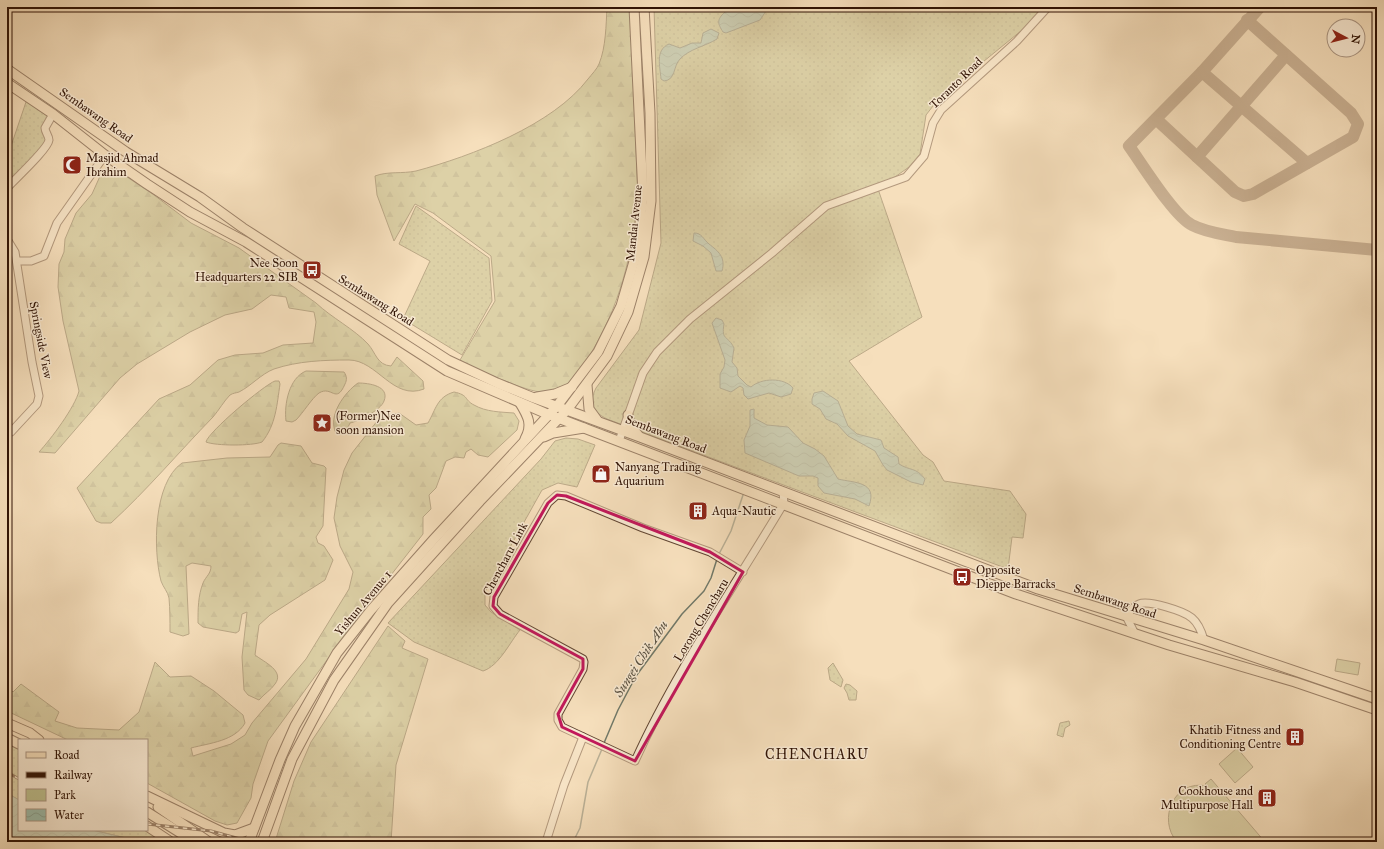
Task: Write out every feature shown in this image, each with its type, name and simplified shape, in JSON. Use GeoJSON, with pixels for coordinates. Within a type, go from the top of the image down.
{"type":"FeatureCollection","features":[{"type":"Feature","properties":{"kind":"main road","name":"Mandai Avenue"},"geometry":{"type":"LineString","coordinates":[[550,415],[598,352],[621,306],[637,251],[643,195],[634,7]]}},
{"type":"Feature","properties":{"kind":"main road","name":"Mandai Avenue"},"geometry":{"type":"LineString","coordinates":[[560,418],[587,385],[607,356],[628,312],[644,257],[651,201],[650,113],[644,7]]}},
{"type":"Feature","properties":{"kind":"main road","name":"Sembawang Road"},"geometry":{"type":"LineString","coordinates":[[7,69],[126,152],[200,197],[310,272],[448,360],[497,383],[534,398],[640,436],[1038,589],[1127,618],[1204,640],[1377,699]]}},
{"type":"Feature","properties":{"kind":"main road","name":"Sembawang Road"},"geometry":{"type":"LineString","coordinates":[[7,83],[53,114],[105,155],[147,184],[190,212],[246,242],[447,371],[550,415],[1016,594],[1135,634],[1295,682],[1377,710]]}},
{"type":"Feature","properties":{"kind":"main road"},"geometry":{"type":"LineString","coordinates":[[147,184],[153,180],[154,168]]}},
{"type":"Feature","properties":{"kind":"main road"},"geometry":{"type":"LineString","coordinates":[[157,190],[160,180],[168,178]]}},
{"type":"Feature","properties":{"kind":"main road"},"geometry":{"type":"LineString","coordinates":[[587,385],[589,409],[598,421]]}},
{"type":"Feature","properties":{"kind":"main road"},"geometry":{"type":"LineString","coordinates":[[534,398],[547,396],[573,386]]}},
{"type":"Feature","properties":{"kind":"main road"},"geometry":{"type":"LineString","coordinates":[[520,403],[529,419],[530,425],[520,447]]}},
{"type":"Feature","properties":{"kind":"main road","name":"Yishun Avenue 1"},"geometry":{"type":"LineString","coordinates":[[249,842],[280,760],[295,726],[338,653],[371,610],[402,574],[550,415]]}},
{"type":"Feature","properties":{"kind":"main road"},"geometry":{"type":"LineString","coordinates":[[628,415],[630,426],[640,436]]}},
{"type":"Feature","properties":{"kind":"main road","name":"Yishun Avenue 1"},"geometry":{"type":"LineString","coordinates":[[262,842],[292,758],[334,680],[388,603],[480,501],[560,418]]}},
{"type":"Feature","properties":{"kind":"main road"},"geometry":{"type":"LineString","coordinates":[[539,440],[553,433],[586,428]]}},
{"type":"Feature","properties":{"kind":"main road"},"geometry":{"type":"LineString","coordinates":[[7,723],[30,733],[38,739]]}},
{"type":"Feature","properties":{"kind":"main road"},"geometry":{"type":"LineString","coordinates":[[7,738],[18,744]]}},
{"type":"Feature","properties":{"kind":"main road"},"geometry":{"type":"LineString","coordinates":[[148,798],[224,834],[236,835],[254,828]]}},
{"type":"Feature","properties":{"kind":"main road"},"geometry":{"type":"LineString","coordinates":[[148,799],[209,842]]}},
{"type":"Feature","properties":{"kind":"main road"},"geometry":{"type":"LineString","coordinates":[[148,813],[195,842]]}},
{"type":"Feature","properties":{"kind":"main road"},"geometry":{"type":"LineString","coordinates":[[148,827],[171,842]]}},
{"type":"Feature","properties":{"kind":"street","name":"Toranto Road"},"geometry":{"type":"LineString","coordinates":[[619,441],[644,373],[650,361],[690,319],[772,254],[826,206],[906,177],[913,171],[926,152],[933,123],[940,110],[1017,42],[1048,7]]}},
{"type":"Feature","properties":{"kind":"street"},"geometry":{"type":"LineString","coordinates":[[7,188],[46,146],[49,141],[45,128],[53,114]]}},
{"type":"Feature","properties":{"kind":"street"},"geometry":{"type":"LineString","coordinates":[[17,261],[38,260],[44,256],[57,223],[105,155]]}},
{"type":"Feature","properties":{"kind":"street","name":"Springside View"},"geometry":{"type":"LineString","coordinates":[[7,239],[15,252],[17,261],[32,362],[40,396],[37,404],[11,432],[7,434]]}},
{"type":"Feature","properties":{"kind":"street"},"geometry":{"type":"LineString","coordinates":[[783,492],[784,504]]}},
{"type":"Feature","properties":{"kind":"street","name":"Chencharu Link"},"geometry":{"type":"LineString","coordinates":[[635,761],[562,726],[558,717],[583,669],[583,659],[500,614],[493,606],[494,597],[548,503],[557,495],[566,496],[643,528],[713,554],[743,572]]}},
{"type":"Feature","properties":{"kind":"street","name":"Lorong Chencharu"},"geometry":{"type":"LineString","coordinates":[[635,761],[649,732],[691,657],[784,504]]}},
{"type":"Feature","properties":{"kind":"street"},"geometry":{"type":"LineString","coordinates":[[1135,634],[1127,618],[1130,612],[1140,603],[1152,603],[1185,614],[1194,620],[1204,640]]}},
{"type":"Feature","properties":{"kind":"street"},"geometry":{"type":"LineString","coordinates":[[546,842],[564,785],[583,737]]}},
{"type":"Feature","properties":{"kind":"highlighted area"},"geometry":{"type":"Polygon","coordinates":[[[557,495],[566,496],[710,552],[743,572],[635,761],[562,727],[558,714],[583,669],[583,659],[500,614],[493,606],[494,597],[548,503],[557,495]]]}},
{"type":"Feature","properties":{"kind":"green space"},"geometry":{"type":"Polygon","coordinates":[[[607,7],[630,7],[638,197],[636,218],[623,280],[616,301],[599,339],[588,358],[569,383],[557,389],[542,392],[536,391],[526,389],[476,369],[460,360],[495,301],[491,256],[433,213],[415,204],[394,241],[377,195],[375,176],[416,171],[462,157],[510,137],[554,111],[573,96],[596,70],[604,43],[607,7]]]}},
{"type":"Feature","properties":{"kind":"green space"},"geometry":{"type":"Polygon","coordinates":[[[654,7],[1043,8],[1027,26],[940,97],[926,115],[920,154],[909,167],[878,189],[922,317],[849,361],[923,455],[933,462],[944,481],[1010,491],[1026,514],[1023,538],[1012,537],[1008,569],[607,419],[595,410],[592,403],[592,398],[596,388],[639,330],[661,243],[654,7]]]}},
{"type":"Feature","properties":{"kind":"green space"},"geometry":{"type":"Polygon","coordinates":[[[27,99],[53,114],[43,129],[49,141],[7,186],[7,152],[9,152],[27,99]]]}},
{"type":"Feature","properties":{"kind":"green space"},"geometry":{"type":"Polygon","coordinates":[[[105,169],[115,169],[154,195],[191,223],[239,248],[356,333],[371,347],[380,361],[391,366],[397,357],[423,381],[424,389],[413,391],[403,390],[368,366],[349,360],[330,360],[292,364],[274,369],[239,392],[230,395],[213,417],[111,523],[101,523],[96,521],[77,488],[159,399],[190,385],[218,360],[235,355],[263,353],[283,345],[313,343],[316,322],[314,312],[289,308],[286,297],[271,295],[252,309],[225,315],[190,332],[137,364],[120,378],[55,453],[39,452],[68,414],[77,398],[79,391],[63,321],[58,287],[59,264],[64,252],[65,239],[76,213],[92,194],[101,174],[105,169]]]}},
{"type":"Feature","properties":{"kind":"green space"},"geometry":{"type":"Polygon","coordinates":[[[416,206],[489,258],[492,301],[462,355],[403,319],[430,261],[399,244],[416,206]]]}},
{"type":"Feature","properties":{"kind":"green space"},"geometry":{"type":"Polygon","coordinates":[[[306,371],[344,372],[346,381],[339,393],[336,394],[323,391],[319,393],[313,398],[296,420],[292,422],[286,421],[286,407],[289,392],[295,379],[306,371]]]}},
{"type":"Feature","properties":{"kind":"green space"},"geometry":{"type":"Polygon","coordinates":[[[275,381],[279,381],[280,384],[277,407],[270,429],[262,442],[234,445],[206,442],[216,429],[237,409],[275,381]]]}},
{"type":"Feature","properties":{"kind":"green space"},"geometry":{"type":"Polygon","coordinates":[[[358,383],[377,386],[384,392],[384,401],[379,408],[364,418],[350,423],[345,433],[336,433],[334,419],[339,405],[348,392],[358,383]]]}},
{"type":"Feature","properties":{"kind":"green space"},"geometry":{"type":"Polygon","coordinates":[[[454,392],[459,393],[471,403],[483,409],[514,413],[519,421],[517,430],[488,457],[478,455],[471,449],[466,452],[464,458],[455,457],[446,461],[436,488],[429,495],[431,509],[423,517],[423,534],[359,616],[268,741],[253,784],[251,798],[237,823],[227,825],[215,821],[148,784],[148,739],[66,739],[7,711],[7,686],[13,692],[21,684],[59,712],[55,721],[77,728],[119,730],[139,712],[155,662],[170,677],[191,676],[214,691],[243,715],[245,723],[235,734],[229,738],[214,743],[191,748],[193,756],[231,744],[245,735],[252,723],[306,659],[349,589],[353,572],[340,546],[334,518],[337,497],[344,470],[352,453],[378,420],[399,413],[416,425],[428,423],[440,400],[448,394],[454,392]]]}},
{"type":"Feature","properties":{"kind":"green space"},"geometry":{"type":"Polygon","coordinates":[[[566,438],[578,439],[595,445],[577,487],[558,483],[542,490],[485,592],[485,605],[491,612],[520,630],[499,659],[483,671],[414,642],[388,623],[541,459],[555,441],[566,438]]]}},
{"type":"Feature","properties":{"kind":"green space"},"geometry":{"type":"Polygon","coordinates":[[[281,443],[301,446],[312,463],[324,466],[326,468],[323,526],[316,537],[318,543],[324,546],[333,560],[325,580],[270,615],[259,625],[255,655],[272,667],[277,675],[277,679],[275,684],[259,700],[248,695],[244,690],[242,657],[247,612],[242,614],[239,631],[236,633],[203,627],[198,623],[200,593],[211,566],[192,563],[186,566],[189,634],[183,636],[170,632],[169,598],[161,581],[158,568],[156,535],[161,501],[165,486],[172,473],[182,463],[227,458],[270,457],[281,443]]]}},
{"type":"Feature","properties":{"kind":"green space"},"geometry":{"type":"Polygon","coordinates":[[[388,626],[405,641],[402,648],[428,659],[396,765],[391,842],[275,842],[294,781],[311,742],[388,626]]]}},
{"type":"Feature","properties":{"kind":"green space"},"geometry":{"type":"Polygon","coordinates":[[[1337,659],[1360,663],[1358,675],[1335,671],[1337,659]]]}},
{"type":"Feature","properties":{"kind":"green space"},"geometry":{"type":"Polygon","coordinates":[[[833,663],[843,680],[841,687],[830,680],[828,668],[833,663]]]}},
{"type":"Feature","properties":{"kind":"green space"},"geometry":{"type":"Polygon","coordinates":[[[846,684],[850,685],[857,691],[856,700],[849,700],[844,688],[846,684]]]}},
{"type":"Feature","properties":{"kind":"green space"},"geometry":{"type":"Polygon","coordinates":[[[1069,721],[1070,725],[1065,728],[1063,737],[1057,735],[1060,723],[1069,721]]]}},
{"type":"Feature","properties":{"kind":"green space"},"geometry":{"type":"Polygon","coordinates":[[[7,743],[18,749],[18,799],[7,793],[7,743]]]}},
{"type":"Feature","properties":{"kind":"green space"},"geometry":{"type":"Polygon","coordinates":[[[1237,748],[1253,767],[1235,783],[1219,764],[1237,748]]]}},
{"type":"Feature","properties":{"kind":"green space"},"geometry":{"type":"Polygon","coordinates":[[[1211,779],[1265,842],[1177,842],[1171,833],[1169,823],[1169,812],[1172,803],[1178,795],[1186,789],[1195,785],[1207,786],[1205,784],[1211,779]]]}},
{"type":"Feature","properties":{"kind":"green space"},"geometry":{"type":"Polygon","coordinates":[[[96,831],[148,831],[168,842],[143,842],[96,831]]]}},
{"type":"Feature","properties":{"kind":"water"},"geometry":{"type":"Polygon","coordinates":[[[751,7],[768,8],[760,20],[726,33],[723,32],[720,27],[719,20],[725,12],[751,7]]]}},
{"type":"Feature","properties":{"kind":"water"},"geometry":{"type":"Polygon","coordinates":[[[711,29],[719,33],[717,39],[693,50],[684,56],[678,62],[671,78],[664,81],[661,79],[659,59],[662,50],[665,47],[669,44],[680,48],[692,43],[701,43],[703,33],[711,29]]]}},
{"type":"Feature","properties":{"kind":"water"},"geometry":{"type":"Polygon","coordinates":[[[694,233],[701,235],[718,252],[723,262],[722,271],[716,271],[711,253],[703,246],[693,241],[694,233]]]}},
{"type":"Feature","properties":{"kind":"water"},"geometry":{"type":"Polygon","coordinates":[[[716,318],[722,320],[724,324],[724,336],[734,348],[732,362],[737,368],[738,376],[751,387],[766,380],[778,380],[784,382],[793,388],[791,394],[781,397],[769,393],[748,399],[744,395],[743,388],[740,386],[731,392],[720,388],[720,374],[724,367],[725,360],[712,323],[716,318]]]}},
{"type":"Feature","properties":{"kind":"water"},"geometry":{"type":"Polygon","coordinates":[[[823,391],[838,401],[848,426],[857,434],[881,440],[884,448],[898,457],[899,464],[922,475],[925,479],[923,485],[911,482],[887,470],[875,451],[848,436],[837,424],[826,419],[820,409],[812,404],[814,393],[823,391]]]}},
{"type":"Feature","properties":{"kind":"water"},"geometry":{"type":"Polygon","coordinates":[[[754,409],[754,418],[767,425],[788,427],[803,443],[815,449],[824,456],[838,479],[857,483],[867,488],[870,492],[871,498],[869,506],[855,499],[824,493],[818,486],[818,478],[813,476],[799,476],[745,453],[744,440],[750,426],[750,410],[754,409]]]}},
{"type":"Feature","properties":{"kind":"water"},"geometry":{"type":"Polygon","coordinates":[[[7,793],[18,799],[18,831],[96,831],[143,842],[7,842],[7,793]]]}},
{"type":"Feature","properties":{"kind":"waterway","name":"Sungei Chik Abu"},"geometry":{"type":"LineString","coordinates":[[719,554],[731,531],[743,495]]}},
{"type":"Feature","properties":{"kind":"waterway","name":"Sungei Chik Abu"},"geometry":{"type":"LineString","coordinates":[[604,743],[618,710],[636,676],[682,614],[704,591],[711,578],[717,559]]}},
{"type":"Feature","properties":{"kind":"waterway","name":"Sungei Chik Abu"},"geometry":{"type":"LineString","coordinates":[[573,842],[580,828],[588,782],[602,749]]}},
{"type":"Feature","properties":{"kind":"taxiway"},"geometry":{"type":"LineString","coordinates":[[1260,7],[1202,72],[1129,146],[1168,201],[1176,211],[1192,225],[1202,229],[1236,237],[1377,250]]}},
{"type":"Feature","properties":{"kind":"taxiway"},"geometry":{"type":"LineString","coordinates":[[1156,119],[1235,192],[1244,196],[1253,194],[1353,137],[1358,124],[1351,113],[1247,20]]}},
{"type":"Feature","properties":{"kind":"taxiway"},"geometry":{"type":"LineString","coordinates":[[1197,157],[1286,55]]}},
{"type":"Feature","properties":{"kind":"taxiway"},"geometry":{"type":"LineString","coordinates":[[1202,72],[1307,163]]}},
{"type":"Feature","properties":{"kind":"railway"},"geometry":{"type":"LineString","coordinates":[[7,772],[18,778]]}},
{"type":"Feature","properties":{"kind":"railway"},"geometry":{"type":"LineString","coordinates":[[148,824],[211,831],[251,842]]}},
{"type":"Feature","properties":{"kind":"place","name":"Masjid Ahmad Ibrahim"},"geometry":{"type":"Point","coordinates":[72,165]}},
{"type":"Feature","properties":{"kind":"place","name":"Nee Soon Headquarters 22 SIB"},"geometry":{"type":"Point","coordinates":[312,270]}},
{"type":"Feature","properties":{"kind":"place","name":"(Former)Nee soon mansion"},"geometry":{"type":"Point","coordinates":[322,423]}},
{"type":"Feature","properties":{"kind":"place","name":"Nanyang Trading Aquarium"},"geometry":{"type":"Point","coordinates":[601,474]}},
{"type":"Feature","properties":{"kind":"place","name":"Aqua-Nautic"},"geometry":{"type":"Point","coordinates":[698,511]}},
{"type":"Feature","properties":{"kind":"place","name":"Opposite Dieppe Barracks"},"geometry":{"type":"Point","coordinates":[962,577]}},
{"type":"Feature","properties":{"kind":"place","name":"Khatib Fitness and Conditioning Centre"},"geometry":{"type":"Point","coordinates":[1295,737]}},
{"type":"Feature","properties":{"kind":"place","name":"Cookhouse and Multipurpose Hall"},"geometry":{"type":"Point","coordinates":[1267,798]}},
{"type":"Feature","properties":{"kind":"district","name":"CHENCHARU"},"geometry":{"type":"Point","coordinates":[817,754]}}]}
